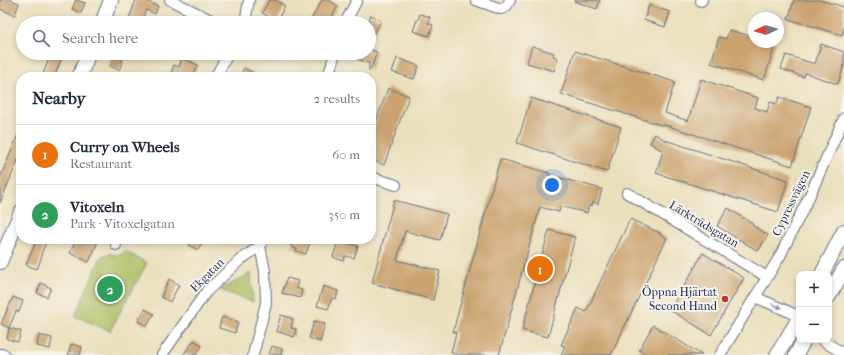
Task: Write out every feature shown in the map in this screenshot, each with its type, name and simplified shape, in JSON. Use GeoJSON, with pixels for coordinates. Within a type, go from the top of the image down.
{"type":"FeatureCollection","features":[{"type":"Feature","properties":{"kind":"main road"},"geometry":{"type":"LineString","coordinates":[[105,16],[111,0]]}},
{"type":"Feature","properties":{"kind":"main road"},"geometry":{"type":"LineString","coordinates":[[81,72],[86,60]]}},
{"type":"Feature","properties":{"kind":"main road"},"geometry":{"type":"LineString","coordinates":[[0,262],[16,224]]}},
{"type":"Feature","properties":{"kind":"main road"},"geometry":{"type":"LineString","coordinates":[[824,271],[844,231]]}},
{"type":"Feature","properties":{"kind":"main road"},"geometry":{"type":"LineString","coordinates":[[832,291],[844,269]]}},
{"type":"Feature","properties":{"kind":"main road"},"geometry":{"type":"LineString","coordinates":[[777,355],[796,324]]}},
{"type":"Feature","properties":{"kind":"main road"},"geometry":{"type":"LineString","coordinates":[[796,355],[802,343]]}},
{"type":"Feature","properties":{"kind":"street"},"geometry":{"type":"LineString","coordinates":[[170,0],[203,16]]}},
{"type":"Feature","properties":{"kind":"street"},"geometry":{"type":"LineString","coordinates":[[246,16],[249,0]]}},
{"type":"Feature","properties":{"kind":"street"},"geometry":{"type":"LineString","coordinates":[[349,16],[357,0]]}},
{"type":"Feature","properties":{"kind":"street"},"geometry":{"type":"LineString","coordinates":[[476,0],[501,9],[508,3]]}},
{"type":"Feature","properties":{"kind":"street"},"geometry":{"type":"LineString","coordinates":[[218,72],[225,60]]}},
{"type":"Feature","properties":{"kind":"street"},"geometry":{"type":"LineString","coordinates":[[329,72],[333,60]]}},
{"type":"Feature","properties":{"kind":"street","name":"Cypressvägen"},"geometry":{"type":"LineString","coordinates":[[720,355],[780,256],[809,197],[844,118]]}},
{"type":"Feature","properties":{"kind":"street"},"geometry":{"type":"LineString","coordinates":[[376,179],[396,185]]}},
{"type":"Feature","properties":{"kind":"street","name":"Lärkträdsgatan"},"geometry":{"type":"LineString","coordinates":[[627,193],[767,277]]}},
{"type":"Feature","properties":{"kind":"street","name":"Ekgatan"},"geometry":{"type":"LineString","coordinates":[[162,355],[206,292],[260,244]]}},
{"type":"Feature","properties":{"kind":"street"},"geometry":{"type":"LineString","coordinates":[[253,355],[266,303],[262,244]]}},
{"type":"Feature","properties":{"kind":"street"},"geometry":{"type":"LineString","coordinates":[[755,297],[796,320]]}},
{"type":"Feature","properties":{"kind":"street"},"geometry":{"type":"LineString","coordinates":[[827,343],[844,354]]}},
{"type":"Feature","properties":{"kind":"street"},"geometry":{"type":"LineString","coordinates":[[0,354],[6,355]]}},
{"type":"Feature","properties":{"kind":"green space"},"geometry":{"type":"Polygon","coordinates":[[[125,251],[147,263],[110,331],[75,316],[101,257],[108,254],[120,255],[125,251]]]}},
{"type":"Feature","properties":{"kind":"green space"},"geometry":{"type":"Polygon","coordinates":[[[251,273],[253,302],[220,290],[251,273]]]}},
{"type":"Feature","properties":{"kind":"building"},"geometry":{"type":"Polygon","coordinates":[[[0,0],[11,0],[19,3],[15,15],[0,9],[0,0]]]}},
{"type":"Feature","properties":{"kind":"building"},"geometry":{"type":"Polygon","coordinates":[[[76,0],[85,3],[81,13],[72,9],[76,0]]]}},
{"type":"Feature","properties":{"kind":"building"},"geometry":{"type":"Polygon","coordinates":[[[136,0],[143,0],[158,6],[155,14],[146,10],[144,16],[130,16],[136,0]]]}},
{"type":"Feature","properties":{"kind":"building"},"geometry":{"type":"Polygon","coordinates":[[[269,0],[275,0],[285,6],[280,16],[268,16],[262,13],[269,0]]]}},
{"type":"Feature","properties":{"kind":"building"},"geometry":{"type":"Polygon","coordinates":[[[322,0],[329,0],[338,6],[332,16],[313,16],[322,0]]]}},
{"type":"Feature","properties":{"kind":"building"},"geometry":{"type":"Polygon","coordinates":[[[574,0],[600,0],[597,9],[574,0]]]}},
{"type":"Feature","properties":{"kind":"building"},"geometry":{"type":"Polygon","coordinates":[[[794,0],[820,0],[844,7],[844,29],[842,35],[788,19],[794,0]]]}},
{"type":"Feature","properties":{"kind":"building"},"geometry":{"type":"Polygon","coordinates":[[[649,5],[670,12],[665,27],[644,20],[649,5]]]}},
{"type":"Feature","properties":{"kind":"building"},"geometry":{"type":"Polygon","coordinates":[[[420,14],[430,17],[428,23],[433,25],[429,36],[413,31],[420,14]]]}},
{"type":"Feature","properties":{"kind":"building"},"geometry":{"type":"Polygon","coordinates":[[[376,18],[381,21],[376,30],[376,18]]]}},
{"type":"Feature","properties":{"kind":"building"},"geometry":{"type":"Polygon","coordinates":[[[729,30],[748,35],[748,48],[774,48],[764,80],[711,63],[719,37],[726,39],[729,30]]]}},
{"type":"Feature","properties":{"kind":"building"},"geometry":{"type":"Polygon","coordinates":[[[821,44],[844,52],[844,65],[838,84],[805,73],[804,77],[781,69],[786,55],[815,64],[821,44]]]}},
{"type":"Feature","properties":{"kind":"building"},"geometry":{"type":"Polygon","coordinates":[[[532,46],[554,53],[553,56],[558,58],[554,71],[527,63],[532,46]]]}},
{"type":"Feature","properties":{"kind":"building"},"geometry":{"type":"Polygon","coordinates":[[[575,51],[675,82],[665,113],[688,121],[701,79],[758,98],[755,108],[767,112],[770,102],[777,104],[779,97],[811,107],[792,166],[662,124],[661,125],[561,94],[575,51]]]}},
{"type":"Feature","properties":{"kind":"building"},"geometry":{"type":"Polygon","coordinates":[[[397,58],[419,66],[414,79],[392,72],[397,58]]]}},
{"type":"Feature","properties":{"kind":"building"},"geometry":{"type":"Polygon","coordinates":[[[48,60],[61,60],[56,72],[44,72],[48,60]]]}},
{"type":"Feature","properties":{"kind":"building"},"geometry":{"type":"Polygon","coordinates":[[[112,60],[123,60],[119,70],[110,66],[112,60]]]}},
{"type":"Feature","properties":{"kind":"building"},"geometry":{"type":"Polygon","coordinates":[[[181,60],[187,60],[198,65],[194,72],[171,72],[174,65],[179,67],[181,60]]]}},
{"type":"Feature","properties":{"kind":"building"},"geometry":{"type":"Polygon","coordinates":[[[360,60],[374,60],[370,71],[369,63],[360,60]]]}},
{"type":"Feature","properties":{"kind":"building"},"geometry":{"type":"Polygon","coordinates":[[[244,68],[251,72],[242,72],[244,68]]]}},
{"type":"Feature","properties":{"kind":"building"},"geometry":{"type":"Polygon","coordinates":[[[388,88],[409,96],[384,165],[376,162],[376,122],[388,88]]]}},
{"type":"Feature","properties":{"kind":"building"},"geometry":{"type":"Polygon","coordinates":[[[531,98],[621,127],[607,172],[517,143],[531,98]]]}},
{"type":"Feature","properties":{"kind":"building"},"geometry":{"type":"Polygon","coordinates":[[[655,134],[665,140],[788,180],[778,212],[656,173],[663,151],[650,143],[655,134]]]}},
{"type":"Feature","properties":{"kind":"building"},"geometry":{"type":"Polygon","coordinates":[[[16,140],[16,165],[0,203],[0,178],[16,140]]]}},
{"type":"Feature","properties":{"kind":"building"},"geometry":{"type":"Polygon","coordinates":[[[500,159],[549,173],[549,175],[602,189],[598,204],[593,202],[592,206],[589,205],[587,213],[560,206],[559,212],[540,207],[499,355],[458,355],[451,353],[456,332],[453,332],[500,159]]]}},
{"type":"Feature","properties":{"kind":"building"},"geometry":{"type":"Polygon","coordinates":[[[394,200],[447,214],[440,240],[405,231],[397,260],[440,271],[433,300],[372,283],[394,200]]]}},
{"type":"Feature","properties":{"kind":"building"},"geometry":{"type":"Polygon","coordinates":[[[728,208],[768,235],[758,251],[717,226],[728,208]]]}},
{"type":"Feature","properties":{"kind":"building"},"geometry":{"type":"Polygon","coordinates":[[[630,219],[660,233],[659,234],[667,238],[611,355],[561,355],[565,346],[561,345],[578,308],[586,312],[630,219]]]}},
{"type":"Feature","properties":{"kind":"building"},"geometry":{"type":"Polygon","coordinates":[[[549,230],[575,237],[548,337],[522,330],[549,230]]]}},
{"type":"Feature","properties":{"kind":"building"},"geometry":{"type":"Polygon","coordinates":[[[35,244],[45,244],[37,269],[26,265],[35,244]]]}},
{"type":"Feature","properties":{"kind":"building"},"geometry":{"type":"Polygon","coordinates":[[[74,244],[97,244],[89,262],[70,253],[74,244]]]}},
{"type":"Feature","properties":{"kind":"building"},"geometry":{"type":"Polygon","coordinates":[[[190,244],[201,244],[198,250],[189,245],[190,244]]]}},
{"type":"Feature","properties":{"kind":"building"},"geometry":{"type":"Polygon","coordinates":[[[292,244],[309,244],[306,254],[296,251],[297,249],[291,247],[292,244]]]}},
{"type":"Feature","properties":{"kind":"building"},"geometry":{"type":"Polygon","coordinates":[[[337,244],[351,244],[358,246],[354,258],[345,256],[344,261],[333,257],[337,244]]]}},
{"type":"Feature","properties":{"kind":"building"},"geometry":{"type":"Polygon","coordinates":[[[703,253],[744,278],[711,335],[670,310],[703,253]]]}},
{"type":"Feature","properties":{"kind":"building"},"geometry":{"type":"Polygon","coordinates":[[[287,278],[298,281],[296,288],[302,290],[300,298],[282,293],[287,278]]]}},
{"type":"Feature","properties":{"kind":"building"},"geometry":{"type":"Polygon","coordinates":[[[169,279],[179,285],[170,302],[161,297],[169,279]]]}},
{"type":"Feature","properties":{"kind":"building"},"geometry":{"type":"Polygon","coordinates":[[[41,283],[51,288],[47,297],[37,293],[41,283]]]}},
{"type":"Feature","properties":{"kind":"building"},"geometry":{"type":"Polygon","coordinates":[[[323,286],[338,291],[336,299],[332,298],[328,309],[317,306],[323,286]]]}},
{"type":"Feature","properties":{"kind":"building"},"geometry":{"type":"Polygon","coordinates":[[[13,297],[23,301],[19,312],[16,311],[9,328],[1,324],[13,297]]]}},
{"type":"Feature","properties":{"kind":"building"},"geometry":{"type":"Polygon","coordinates":[[[145,309],[154,314],[147,326],[138,321],[145,309]]]}},
{"type":"Feature","properties":{"kind":"building"},"geometry":{"type":"Polygon","coordinates":[[[281,315],[293,319],[291,328],[296,329],[294,337],[276,331],[281,315]]]}},
{"type":"Feature","properties":{"kind":"building"},"geometry":{"type":"Polygon","coordinates":[[[222,317],[238,322],[235,333],[219,328],[222,317]]]}},
{"type":"Feature","properties":{"kind":"building"},"geometry":{"type":"Polygon","coordinates":[[[314,321],[325,324],[320,342],[309,338],[314,321]]]}},
{"type":"Feature","properties":{"kind":"building"},"geometry":{"type":"Polygon","coordinates":[[[653,325],[702,355],[648,355],[639,350],[653,325]]]}},
{"type":"Feature","properties":{"kind":"building"},"geometry":{"type":"Polygon","coordinates":[[[9,328],[21,331],[18,342],[7,339],[9,328]]]}},
{"type":"Feature","properties":{"kind":"building"},"geometry":{"type":"Polygon","coordinates":[[[39,335],[52,338],[50,349],[37,346],[39,335]]]}},
{"type":"Feature","properties":{"kind":"building"},"geometry":{"type":"Polygon","coordinates":[[[194,340],[202,346],[196,355],[183,355],[194,340]]]}},
{"type":"Feature","properties":{"kind":"building"},"geometry":{"type":"Polygon","coordinates":[[[71,344],[82,347],[80,355],[68,355],[71,344]]]}},
{"type":"Feature","properties":{"kind":"building"},"geometry":{"type":"Polygon","coordinates":[[[272,346],[282,349],[281,355],[269,355],[272,346]]]}},
{"type":"Feature","properties":{"kind":"place","name":"Curry on Wheels"},"geometry":{"type":"Point","coordinates":[540,269]}},
{"type":"Feature","properties":{"kind":"place","name":"Vitoxeln"},"geometry":{"type":"Point","coordinates":[110,289]}},
{"type":"Feature","properties":{"kind":"place","name":"Öppna Hjärtat Second Hand"},"geometry":{"type":"Point","coordinates":[725,299]}}]}
